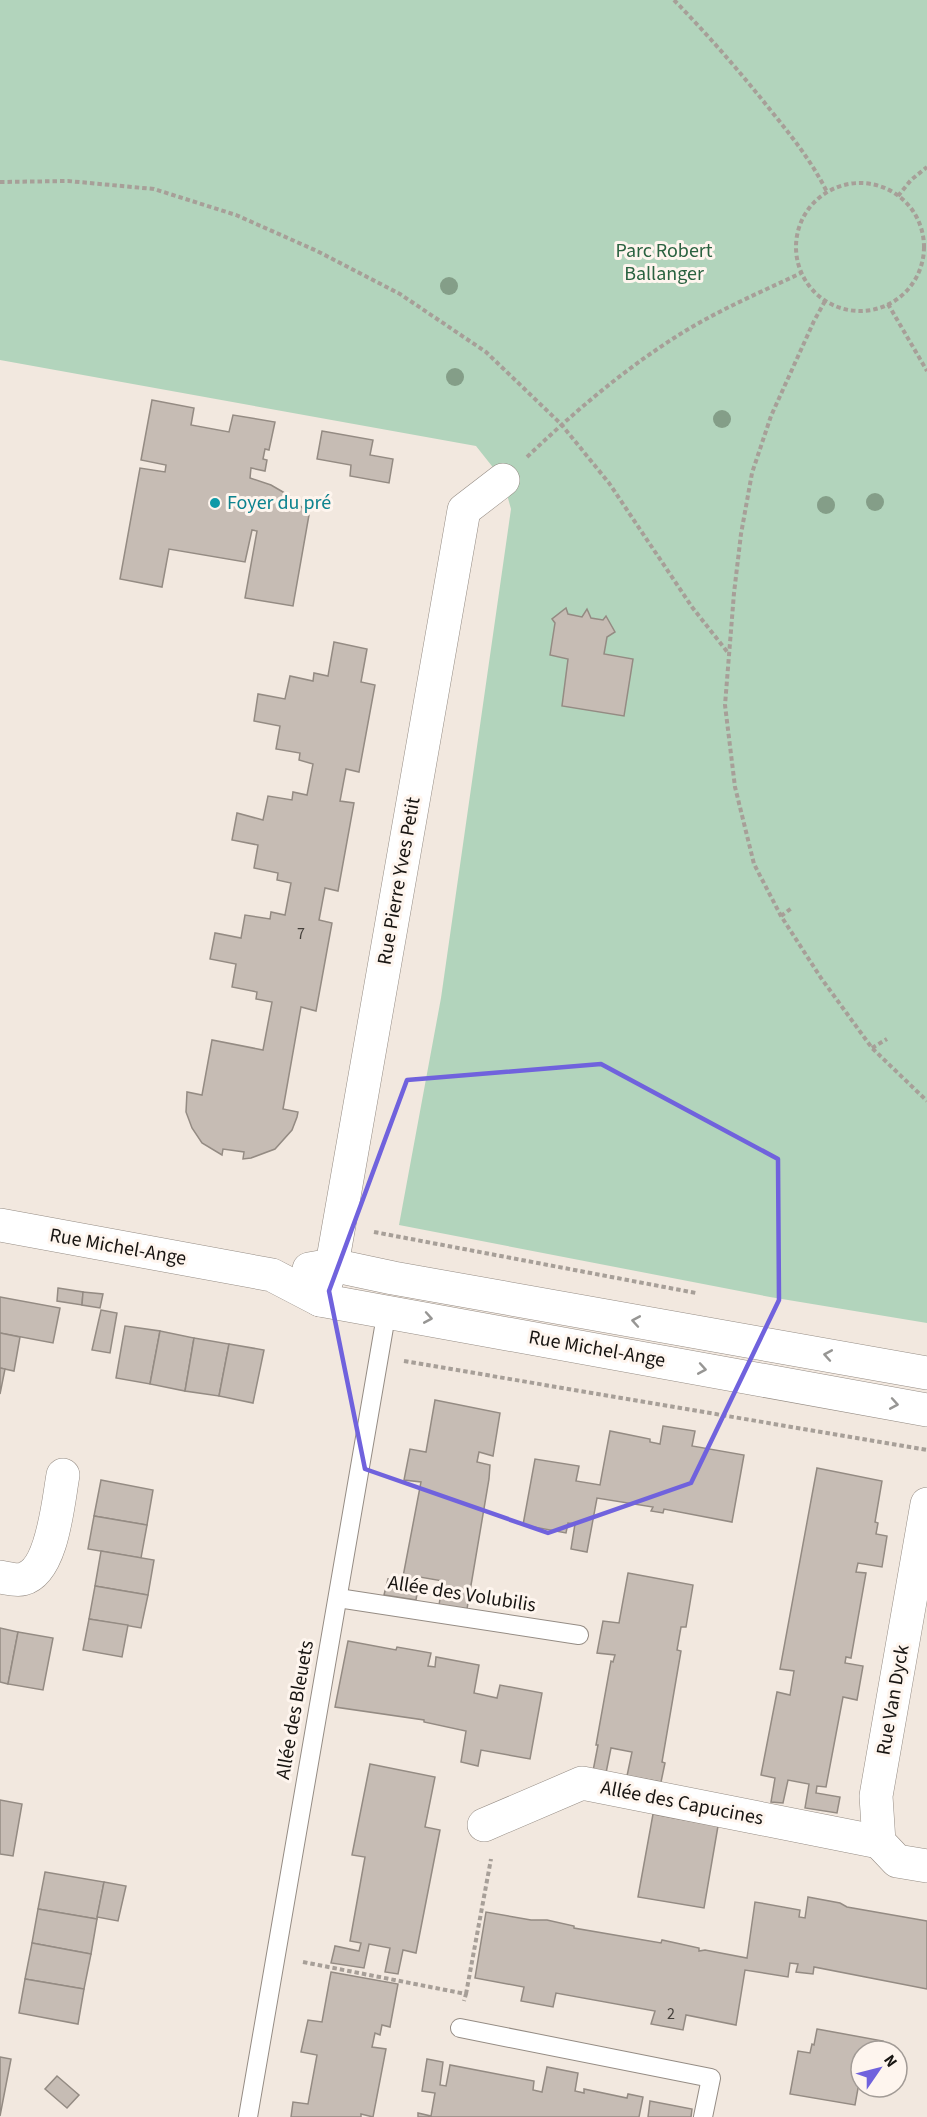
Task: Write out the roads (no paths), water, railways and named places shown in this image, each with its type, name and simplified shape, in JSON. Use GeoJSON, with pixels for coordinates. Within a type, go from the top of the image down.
{"type":"FeatureCollection","features":[{"type":"Feature","properties":{"kind":"street","name":"Rue Pierre Yves Petit"},"geometry":{"type":"LineString","coordinates":[[320,1300],[332,1265],[464,510],[503,480]]}},
{"type":"Feature","properties":{"kind":"street","name":"Rue Michel-Ange"},"geometry":{"type":"LineString","coordinates":[[0,1225],[272,1275],[320,1300],[927,1410]]}},
{"type":"Feature","properties":{"kind":"street","name":"Rue Michel-Ange"},"geometry":{"type":"LineString","coordinates":[[272,1275],[332,1265],[393,1278],[927,1373]]}},
{"type":"Feature","properties":{"kind":"street"},"geometry":{"type":"LineString","coordinates":[[0,1577],[25,1579],[35,1573],[43,1563],[48,1550],[63,1476]]}},
{"type":"Feature","properties":{"kind":"street","name":"Rue Van Dyck"},"geometry":{"type":"LineString","coordinates":[[879,1842],[876,1796],[927,1504]]}},
{"type":"Feature","properties":{"kind":"street","name":"Allée des Capucines"},"geometry":{"type":"LineString","coordinates":[[484,1825],[582,1783],[879,1842]]}},
{"type":"Feature","properties":{"kind":"street"},"geometry":{"type":"LineString","coordinates":[[879,1842],[897,1861],[927,1866]]}},
{"type":"Feature","properties":{"kind":"lane","name":"Allée des Bleuets"},"geometry":{"type":"LineString","coordinates":[[248,2117],[387,1311]]}},
{"type":"Feature","properties":{"kind":"lane","name":"Allée des Volubilis"},"geometry":{"type":"LineString","coordinates":[[338,1598],[579,1635]]}},
{"type":"Feature","properties":{"kind":"lane"},"geometry":{"type":"LineString","coordinates":[[460,2028],[711,2078],[703,2117]]}},
{"type":"Feature","properties":{"kind":"place","name":"Foyer du pré"},"geometry":{"type":"Point","coordinates":[215,503]}},
{"type":"Feature","properties":{"kind":"park label","name":"Parc Robert Ballanger"},"geometry":{"type":"Point","coordinates":[664,262]}}]}
